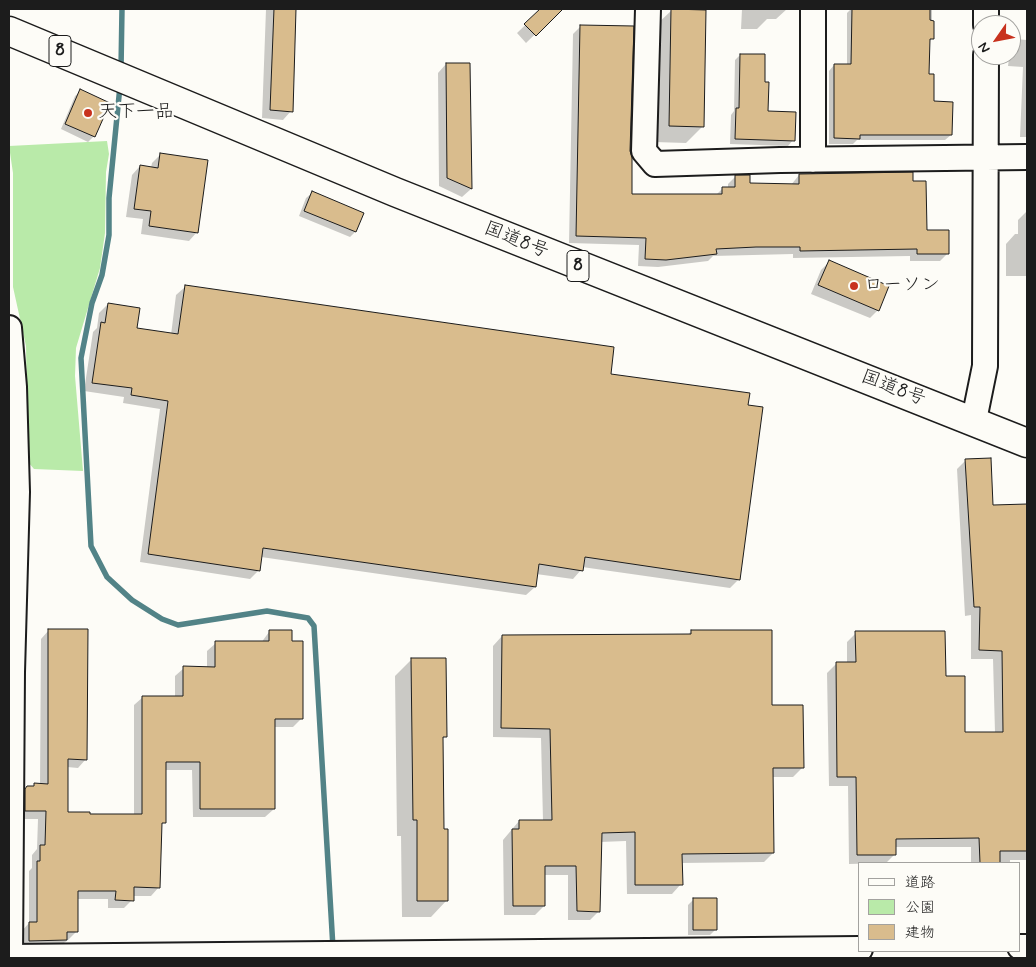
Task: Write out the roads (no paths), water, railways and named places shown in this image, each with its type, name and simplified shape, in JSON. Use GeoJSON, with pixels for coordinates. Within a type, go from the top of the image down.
{"type":"FeatureCollection","features":[{"type":"Feature","properties":{"kind":"highway","name":"国道8号"},"geometry":{"type":"LineString","coordinates":[[9,30],[458,218],[974,420],[1027,443]]}},
{"type":"Feature","properties":{"kind":"street"},"geometry":{"type":"LineString","coordinates":[[648,9],[644,151],[655,164],[1027,157]]}},
{"type":"Feature","properties":{"kind":"street"},"geometry":{"type":"LineString","coordinates":[[813,9],[813,160]]}},
{"type":"Feature","properties":{"kind":"street"},"geometry":{"type":"LineString","coordinates":[[974,420],[985,366],[984,158],[986,65]]}},
{"type":"Feature","properties":{"kind":"street"},"geometry":{"type":"LineString","coordinates":[[9,328],[14,387],[17,492],[10,672],[9,957],[858,949]]}},
{"type":"Feature","properties":{"kind":"waterway"},"geometry":{"type":"LineString","coordinates":[[121,69],[122,9]]}},
{"type":"Feature","properties":{"kind":"waterway"},"geometry":{"type":"LineString","coordinates":[[120,86],[109,198],[109,235],[102,275],[92,303],[81,358],[91,546],[107,577],[132,600],[162,619],[178,625],[267,611],[308,618],[314,626],[333,948]]}},
{"type":"Feature","properties":{"kind":"place","name":"天下一品"},"geometry":{"type":"Point","coordinates":[88,113]}},
{"type":"Feature","properties":{"kind":"place","name":"ローソン"},"geometry":{"type":"Point","coordinates":[854,286]}}]}
